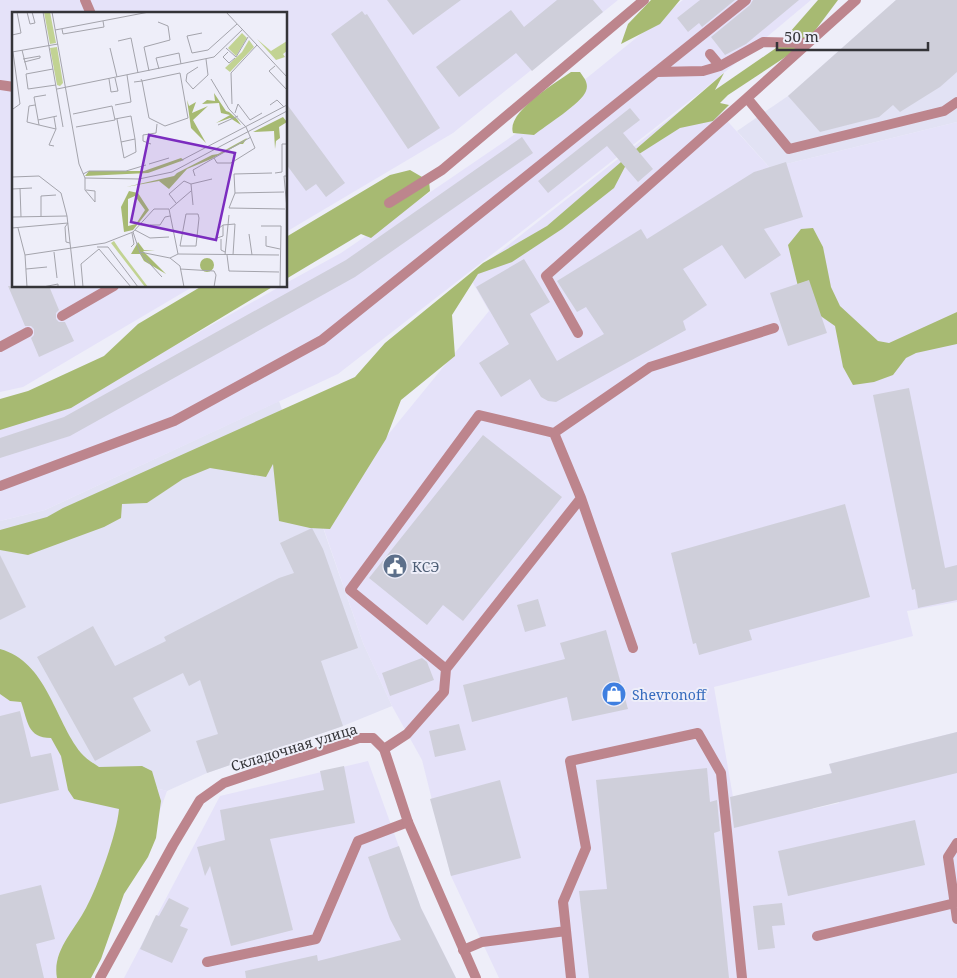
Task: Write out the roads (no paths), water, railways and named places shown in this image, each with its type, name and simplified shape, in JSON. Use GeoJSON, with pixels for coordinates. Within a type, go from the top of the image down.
{"type":"FeatureCollection","features":[{"type":"Feature","properties":{"kind":"street"},"geometry":{"type":"LineString","coordinates":[[85,0],[90,12]]}},
{"type":"Feature","properties":{"kind":"street"},"geometry":{"type":"LineString","coordinates":[[389,203],[442,170],[644,0]]}},
{"type":"Feature","properties":{"kind":"street"},"geometry":{"type":"LineString","coordinates":[[0,486],[174,421],[322,340],[746,0]]}},
{"type":"Feature","properties":{"kind":"street"},"geometry":{"type":"LineString","coordinates":[[578,333],[546,276],[856,0]]}},
{"type":"Feature","properties":{"kind":"street"},"geometry":{"type":"LineString","coordinates":[[658,72],[703,71],[720,66],[763,42],[807,43]]}},
{"type":"Feature","properties":{"kind":"street"},"geometry":{"type":"LineString","coordinates":[[710,54],[720,66]]}},
{"type":"Feature","properties":{"kind":"street"},"geometry":{"type":"LineString","coordinates":[[747,98],[789,149],[944,111],[957,102]]}},
{"type":"Feature","properties":{"kind":"street"},"geometry":{"type":"LineString","coordinates":[[62,316],[111,288]]}},
{"type":"Feature","properties":{"kind":"street"},"geometry":{"type":"LineString","coordinates":[[446,669],[350,590],[479,415],[554,433],[650,367],[774,328]]}},
{"type":"Feature","properties":{"kind":"street"},"geometry":{"type":"LineString","coordinates":[[0,347],[28,332]]}},
{"type":"Feature","properties":{"kind":"street"},"geometry":{"type":"LineString","coordinates":[[554,433],[581,498],[633,648]]}},
{"type":"Feature","properties":{"kind":"street"},"geometry":{"type":"LineString","coordinates":[[476,978],[408,822],[384,749],[407,734],[444,692],[446,669],[581,498]]}},
{"type":"Feature","properties":{"kind":"street"},"geometry":{"type":"LineString","coordinates":[[570,978],[563,902],[586,848],[570,761],[698,732],[721,773],[742,978]]}},
{"type":"Feature","properties":{"kind":"street","name":"Складочная улица"},"geometry":{"type":"LineString","coordinates":[[100,978],[173,844],[200,800],[224,783],[359,738],[373,738],[384,749]]}},
{"type":"Feature","properties":{"kind":"street"},"geometry":{"type":"LineString","coordinates":[[207,962],[316,939],[358,841],[408,822]]}},
{"type":"Feature","properties":{"kind":"street"},"geometry":{"type":"LineString","coordinates":[[957,843],[948,857],[957,920]]}},
{"type":"Feature","properties":{"kind":"street"},"geometry":{"type":"LineString","coordinates":[[816,936],[955,903]]}},
{"type":"Feature","properties":{"kind":"street"},"geometry":{"type":"LineString","coordinates":[[463,950],[482,942],[566,931]]}},
{"type":"Feature","properties":{"kind":"place","name":"КСЭ"},"geometry":{"type":"Point","coordinates":[395,566]}},
{"type":"Feature","properties":{"kind":"place","name":"Shevronoff"},"geometry":{"type":"Point","coordinates":[614,694]}}]}
